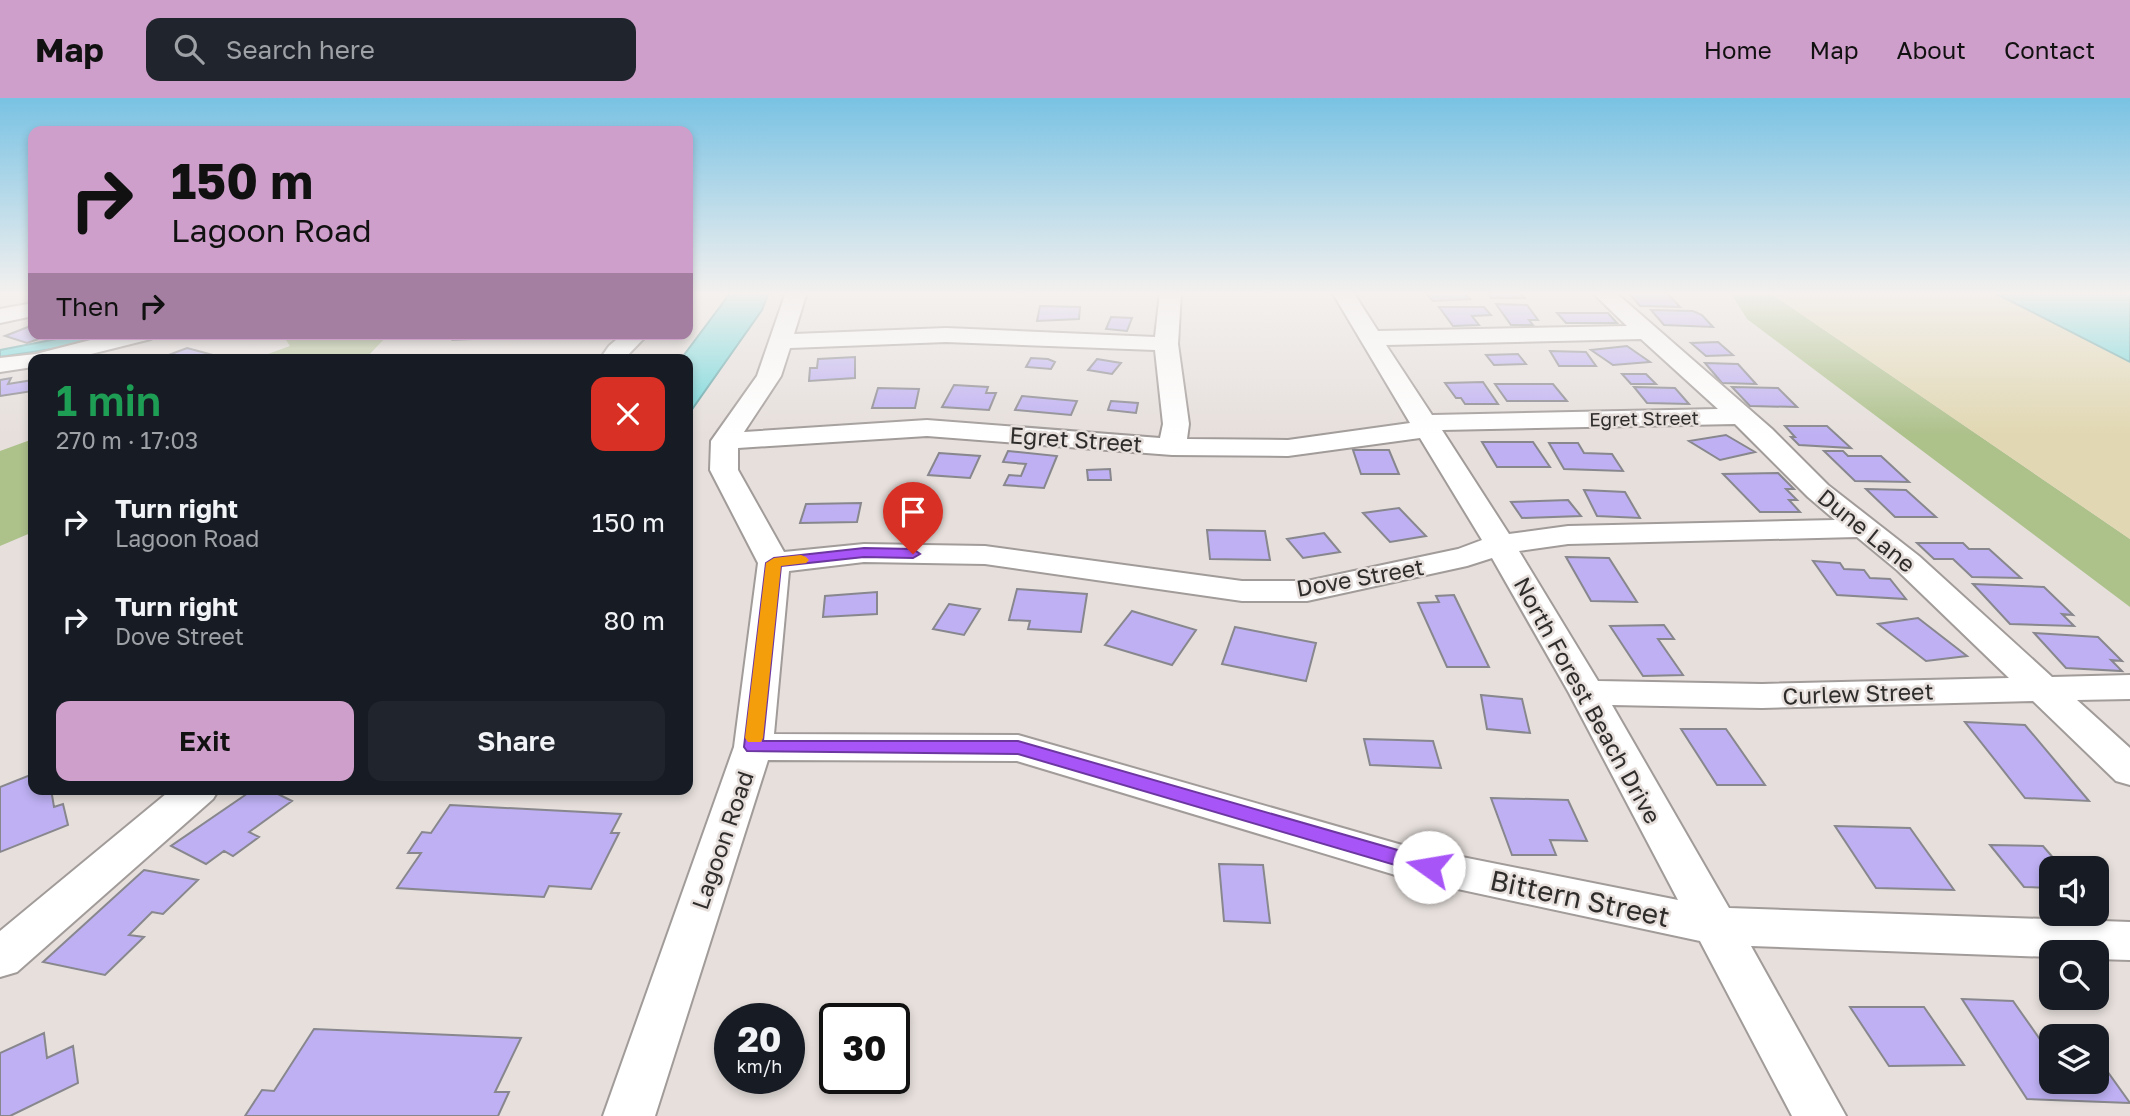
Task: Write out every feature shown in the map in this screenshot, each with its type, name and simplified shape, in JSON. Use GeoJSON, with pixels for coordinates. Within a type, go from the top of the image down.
{"type":"FeatureCollection","features":[{"type":"Feature","properties":{"kind":"street"},"geometry":{"type":"LineString","coordinates":[[73,354],[123,340]]}},
{"type":"Feature","properties":{"kind":"street"},"geometry":{"type":"LineString","coordinates":[[121,354],[142,348],[151,340]]}},
{"type":"Feature","properties":{"kind":"street"},"geometry":{"type":"LineString","coordinates":[[615,354],[630,340]]}},
{"type":"Feature","properties":{"kind":"street"},"geometry":{"type":"LineString","coordinates":[[774,563],[724,470],[724,441],[769,376],[781,341],[822,340]]}},
{"type":"Feature","properties":{"kind":"street"},"geometry":{"type":"LineString","coordinates":[[1056,340],[1166,344]]}},
{"type":"Feature","properties":{"kind":"street"},"geometry":{"type":"LineString","coordinates":[[1166,340],[1176,424],[1172,447]]}},
{"type":"Feature","properties":{"kind":"street","name":"North Forest Beach Drive"},"geometry":{"type":"LineString","coordinates":[[1372,340],[1500,544],[1587,693],[1820,1116]]}},
{"type":"Feature","properties":{"kind":"street","name":"Dune Lane"},"geometry":{"type":"LineString","coordinates":[[1653,340],[1861,528],[1908,562],[2130,771]]}},
{"type":"Feature","properties":{"kind":"street"},"geometry":{"type":"LineString","coordinates":[[0,365],[28,361]]}},
{"type":"Feature","properties":{"kind":"street","name":"Egret Street"},"geometry":{"type":"LineString","coordinates":[[724,441],[927,428],[1172,447],[1288,448],[1425,426],[1738,416]]}},
{"type":"Feature","properties":{"kind":"street","name":"Dove Street"},"geometry":{"type":"LineString","coordinates":[[774,563],[864,553],[985,555],[1242,591],[1307,591],[1466,557],[1500,544],[1567,535],[1861,528]]}},
{"type":"Feature","properties":{"kind":"street","name":"Lagoon Road"},"geometry":{"type":"LineString","coordinates":[[629,1116],[753,747],[774,563]]}},
{"type":"Feature","properties":{"kind":"street","name":"Curlew Street"},"geometry":{"type":"LineString","coordinates":[[1587,693],[1762,696],[2130,687]]}},
{"type":"Feature","properties":{"kind":"street","name":"Bittern Street"},"geometry":{"type":"LineString","coordinates":[[753,747],[1018,748],[1402,861],[1714,926],[2130,941]]}},
{"type":"Feature","properties":{"kind":"street"},"geometry":{"type":"LineString","coordinates":[[0,958],[193,795]]}},
{"type":"Feature","properties":{"kind":"green space"},"geometry":{"type":"Polygon","coordinates":[[[286,340],[383,340],[370,354],[268,354],[290,346],[286,340]]]}},
{"type":"Feature","properties":{"kind":"green space"},"geometry":{"type":"Polygon","coordinates":[[[1774,340],[1838,340],[2130,539],[2130,607],[1774,340]]]}},
{"type":"Feature","properties":{"kind":"green space"},"geometry":{"type":"Polygon","coordinates":[[[28,441],[28,534],[0,546],[0,451],[28,441]]]}},
{"type":"Feature","properties":{"kind":"sand"},"geometry":{"type":"Polygon","coordinates":[[[1838,340],[2130,340],[2130,539],[1838,340]]]}},
{"type":"Feature","properties":{"kind":"water"},"geometry":{"type":"Polygon","coordinates":[[[51,340],[98,340],[0,357],[0,350],[51,340]]]}},
{"type":"Feature","properties":{"kind":"water"},"geometry":{"type":"Polygon","coordinates":[[[696,340],[741,340],[693,408],[693,354],[685,354],[696,340]]]}},
{"type":"Feature","properties":{"kind":"water"},"geometry":{"type":"Polygon","coordinates":[[[2086,340],[2130,340],[2130,362],[2086,340]]]}},
{"type":"Feature","properties":{"kind":"building"},"geometry":{"type":"Polygon","coordinates":[[[16,340],[36,340],[27,343],[16,340]]]}},
{"type":"Feature","properties":{"kind":"building"},"geometry":{"type":"Polygon","coordinates":[[[1718,342],[1733,355],[1706,356],[1691,343],[1718,342]]]}},
{"type":"Feature","properties":{"kind":"building"},"geometry":{"type":"Polygon","coordinates":[[[1627,346],[1650,362],[1613,365],[1591,350],[1627,346]]]}},
{"type":"Feature","properties":{"kind":"building"},"geometry":{"type":"Polygon","coordinates":[[[187,348],[209,354],[171,354],[187,348]]]}},
{"type":"Feature","properties":{"kind":"building"},"geometry":{"type":"Polygon","coordinates":[[[1550,351],[1586,352],[1596,366],[1559,366],[1550,351]]]}},
{"type":"Feature","properties":{"kind":"building"},"geometry":{"type":"Polygon","coordinates":[[[1518,354],[1526,364],[1494,365],[1486,355],[1518,354]]]}},
{"type":"Feature","properties":{"kind":"building"},"geometry":{"type":"Polygon","coordinates":[[[855,357],[855,378],[809,381],[810,368],[817,368],[818,359],[855,357]]]}},
{"type":"Feature","properties":{"kind":"building"},"geometry":{"type":"Polygon","coordinates":[[[1031,358],[1055,362],[1051,369],[1026,367],[1031,358]]]}},
{"type":"Feature","properties":{"kind":"building"},"geometry":{"type":"Polygon","coordinates":[[[1097,359],[1121,363],[1112,374],[1088,370],[1097,359]]]}},
{"type":"Feature","properties":{"kind":"building"},"geometry":{"type":"Polygon","coordinates":[[[1705,363],[1738,364],[1756,384],[1722,383],[1705,363]]]}},
{"type":"Feature","properties":{"kind":"building"},"geometry":{"type":"Polygon","coordinates":[[[1622,374],[1646,374],[1656,384],[1631,384],[1622,374]]]}},
{"type":"Feature","properties":{"kind":"building"},"geometry":{"type":"Polygon","coordinates":[[[11,378],[8,384],[28,381],[28,392],[0,396],[0,380],[11,378]]]}},
{"type":"Feature","properties":{"kind":"building"},"geometry":{"type":"Polygon","coordinates":[[[1483,382],[1498,404],[1465,404],[1461,398],[1456,398],[1445,383],[1483,382]]]}},
{"type":"Feature","properties":{"kind":"building"},"geometry":{"type":"Polygon","coordinates":[[[1495,384],[1553,384],[1567,401],[1507,401],[1495,384]]]}},
{"type":"Feature","properties":{"kind":"building"},"geometry":{"type":"Polygon","coordinates":[[[954,385],[988,387],[986,393],[996,393],[989,410],[942,407],[954,385]]]}},
{"type":"Feature","properties":{"kind":"building"},"geometry":{"type":"Polygon","coordinates":[[[1634,387],[1675,388],[1689,404],[1647,403],[1634,387]]]}},
{"type":"Feature","properties":{"kind":"building"},"geometry":{"type":"Polygon","coordinates":[[[1732,387],[1778,388],[1797,407],[1750,406],[1732,387]]]}},
{"type":"Feature","properties":{"kind":"building"},"geometry":{"type":"Polygon","coordinates":[[[878,388],[919,389],[915,408],[872,408],[878,388]]]}},
{"type":"Feature","properties":{"kind":"building"},"geometry":{"type":"Polygon","coordinates":[[[1022,396],[1077,401],[1071,415],[1015,410],[1022,396]]]}},
{"type":"Feature","properties":{"kind":"building"},"geometry":{"type":"Polygon","coordinates":[[[1111,401],[1138,403],[1136,413],[1108,410],[1111,401]]]}},
{"type":"Feature","properties":{"kind":"building"},"geometry":{"type":"Polygon","coordinates":[[[1785,426],[1827,426],[1851,448],[1799,445],[1785,426]]]}},
{"type":"Feature","properties":{"kind":"building"},"geometry":{"type":"Polygon","coordinates":[[[1726,435],[1755,452],[1720,460],[1689,441],[1726,435]]]}},
{"type":"Feature","properties":{"kind":"building"},"geometry":{"type":"Polygon","coordinates":[[[1482,442],[1533,442],[1550,467],[1497,467],[1482,442]]]}},
{"type":"Feature","properties":{"kind":"building"},"geometry":{"type":"Polygon","coordinates":[[[1549,443],[1578,443],[1584,453],[1612,454],[1623,471],[1564,469],[1549,443]]]}},
{"type":"Feature","properties":{"kind":"building"},"geometry":{"type":"Polygon","coordinates":[[[1353,450],[1389,450],[1399,474],[1361,474],[1353,450]]]}},
{"type":"Feature","properties":{"kind":"building"},"geometry":{"type":"Polygon","coordinates":[[[1008,451],[1057,456],[1044,488],[1004,485],[1009,475],[1021,476],[1026,464],[1003,462],[1008,451]]]}},
{"type":"Feature","properties":{"kind":"building"},"geometry":{"type":"Polygon","coordinates":[[[1824,451],[1843,451],[1848,456],[1881,456],[1909,482],[1855,481],[1824,451]]]}},
{"type":"Feature","properties":{"kind":"building"},"geometry":{"type":"Polygon","coordinates":[[[939,453],[980,456],[970,478],[928,475],[939,453]]]}},
{"type":"Feature","properties":{"kind":"building"},"geometry":{"type":"Polygon","coordinates":[[[1110,469],[1111,480],[1088,480],[1087,470],[1110,469]]]}},
{"type":"Feature","properties":{"kind":"building"},"geometry":{"type":"Polygon","coordinates":[[[1778,473],[1794,489],[1786,489],[1797,500],[1789,500],[1800,512],[1760,512],[1723,474],[1778,473]]]}},
{"type":"Feature","properties":{"kind":"building"},"geometry":{"type":"Polygon","coordinates":[[[1866,489],[1906,490],[1936,517],[1895,517],[1866,489]]]}},
{"type":"Feature","properties":{"kind":"building"},"geometry":{"type":"Polygon","coordinates":[[[1584,490],[1625,492],[1640,518],[1597,516],[1584,490]]]}},
{"type":"Feature","properties":{"kind":"building"},"geometry":{"type":"Polygon","coordinates":[[[1568,500],[1581,516],[1522,518],[1511,502],[1568,500]]]}},
{"type":"Feature","properties":{"kind":"building"},"geometry":{"type":"Polygon","coordinates":[[[861,503],[857,522],[800,523],[806,504],[861,503]]]}},
{"type":"Feature","properties":{"kind":"building"},"geometry":{"type":"Polygon","coordinates":[[[1399,508],[1426,536],[1390,542],[1363,513],[1399,508]]]}},
{"type":"Feature","properties":{"kind":"building"},"geometry":{"type":"Polygon","coordinates":[[[1207,530],[1265,531],[1270,560],[1210,559],[1207,530]]]}},
{"type":"Feature","properties":{"kind":"building"},"geometry":{"type":"Polygon","coordinates":[[[1324,533],[1340,552],[1303,558],[1287,539],[1324,533]]]}},
{"type":"Feature","properties":{"kind":"building"},"geometry":{"type":"Polygon","coordinates":[[[1917,543],[1963,543],[1969,549],[1989,549],[2021,578],[1972,577],[1953,559],[1934,559],[1917,543]]]}},
{"type":"Feature","properties":{"kind":"building"},"geometry":{"type":"Polygon","coordinates":[[[1566,557],[1609,558],[1637,602],[1591,601],[1566,557]]]}},
{"type":"Feature","properties":{"kind":"building"},"geometry":{"type":"Polygon","coordinates":[[[1813,561],[1840,563],[1844,569],[1864,570],[1870,578],[1890,579],[1906,599],[1837,595],[1813,561]]]}},
{"type":"Feature","properties":{"kind":"building"},"geometry":{"type":"Polygon","coordinates":[[[1973,584],[2044,587],[2073,615],[2062,614],[2074,626],[2010,624],[1973,584]]]}},
{"type":"Feature","properties":{"kind":"building"},"geometry":{"type":"Polygon","coordinates":[[[1017,589],[1087,594],[1081,632],[1028,629],[1030,621],[1009,620],[1017,589]]]}},
{"type":"Feature","properties":{"kind":"building"},"geometry":{"type":"Polygon","coordinates":[[[877,592],[877,614],[823,617],[825,596],[877,592]]]}},
{"type":"Feature","properties":{"kind":"building"},"geometry":{"type":"Polygon","coordinates":[[[1454,595],[1489,667],[1447,667],[1418,603],[1439,602],[1436,596],[1454,595]]]}},
{"type":"Feature","properties":{"kind":"building"},"geometry":{"type":"Polygon","coordinates":[[[949,604],[980,609],[964,635],[933,629],[949,604]]]}},
{"type":"Feature","properties":{"kind":"building"},"geometry":{"type":"Polygon","coordinates":[[[1132,611],[1196,630],[1172,665],[1105,645],[1132,611]]]}},
{"type":"Feature","properties":{"kind":"building"},"geometry":{"type":"Polygon","coordinates":[[[1918,618],[1967,656],[1926,661],[1878,624],[1918,618]]]}},
{"type":"Feature","properties":{"kind":"building"},"geometry":{"type":"Polygon","coordinates":[[[1664,625],[1674,639],[1658,639],[1683,675],[1643,676],[1610,626],[1664,625]]]}},
{"type":"Feature","properties":{"kind":"building"},"geometry":{"type":"Polygon","coordinates":[[[1235,627],[1316,643],[1306,681],[1222,664],[1235,627]]]}},
{"type":"Feature","properties":{"kind":"building"},"geometry":{"type":"Polygon","coordinates":[[[2034,633],[2098,637],[2122,661],[2111,660],[2122,671],[2066,668],[2034,633]]]}},
{"type":"Feature","properties":{"kind":"building"},"geometry":{"type":"Polygon","coordinates":[[[1481,695],[1522,699],[1530,733],[1487,729],[1481,695]]]}},
{"type":"Feature","properties":{"kind":"building"},"geometry":{"type":"Polygon","coordinates":[[[1965,722],[2025,725],[2089,801],[2025,798],[1965,722]]]}},
{"type":"Feature","properties":{"kind":"building"},"geometry":{"type":"Polygon","coordinates":[[[1681,729],[1726,729],[1765,785],[1717,785],[1681,729]]]}},
{"type":"Feature","properties":{"kind":"building"},"geometry":{"type":"Polygon","coordinates":[[[1364,739],[1433,741],[1441,768],[1370,765],[1364,739]]]}},
{"type":"Feature","properties":{"kind":"building"},"geometry":{"type":"Polygon","coordinates":[[[28,776],[28,795],[52,795],[54,807],[63,804],[68,825],[0,852],[0,787],[28,776]]]}},
{"type":"Feature","properties":{"kind":"building"},"geometry":{"type":"Polygon","coordinates":[[[245,795],[280,795],[292,801],[249,832],[259,837],[233,856],[224,851],[206,864],[171,846],[245,795]]]}},
{"type":"Feature","properties":{"kind":"building"},"geometry":{"type":"Polygon","coordinates":[[[1491,798],[1568,800],[1587,841],[1550,840],[1556,855],[1512,855],[1491,798]]]}},
{"type":"Feature","properties":{"kind":"building"},"geometry":{"type":"Polygon","coordinates":[[[450,805],[621,814],[611,833],[619,833],[591,889],[549,886],[544,897],[397,888],[421,853],[408,853],[422,832],[431,833],[450,805]]]}},
{"type":"Feature","properties":{"kind":"building"},"geometry":{"type":"Polygon","coordinates":[[[1835,826],[1910,828],[1954,890],[1876,888],[1835,826]]]}},
{"type":"Feature","properties":{"kind":"building"},"geometry":{"type":"Polygon","coordinates":[[[1990,845],[2043,846],[2052,856],[2039,856],[2039,888],[2024,887],[1990,845]]]}},
{"type":"Feature","properties":{"kind":"building"},"geometry":{"type":"Polygon","coordinates":[[[1219,864],[1263,865],[1270,923],[1224,921],[1219,864]]]}},
{"type":"Feature","properties":{"kind":"building"},"geometry":{"type":"Polygon","coordinates":[[[144,870],[198,880],[163,914],[152,912],[129,935],[144,937],[105,975],[43,962],[144,870]]]}},
{"type":"Feature","properties":{"kind":"building"},"geometry":{"type":"Polygon","coordinates":[[[1962,999],[2013,1001],[2039,1038],[2039,1094],[2109,1094],[2109,1074],[2130,1103],[2027,1099],[1962,999]]]}},
{"type":"Feature","properties":{"kind":"building"},"geometry":{"type":"Polygon","coordinates":[[[1850,1007],[1924,1007],[1964,1065],[1889,1066],[1850,1007]]]}},
{"type":"Feature","properties":{"kind":"building"},"geometry":{"type":"Polygon","coordinates":[[[314,1029],[521,1038],[495,1092],[509,1092],[498,1116],[245,1116],[262,1090],[274,1091],[314,1029]]]}},
{"type":"Feature","properties":{"kind":"building"},"geometry":{"type":"Polygon","coordinates":[[[44,1033],[47,1058],[73,1046],[78,1083],[10,1116],[0,1116],[0,1053],[44,1033]]]}},
{"type":"Feature","properties":{"kind":"slow traffic"},"geometry":{"type":"LineString","coordinates":[[754,738],[774,563],[801,560]]}},
{"type":"Feature","properties":{"kind":"route"},"geometry":{"type":"LineString","coordinates":[[913,554],[864,553],[774,563],[753,747],[1018,748],[1429,867]]}}]}
